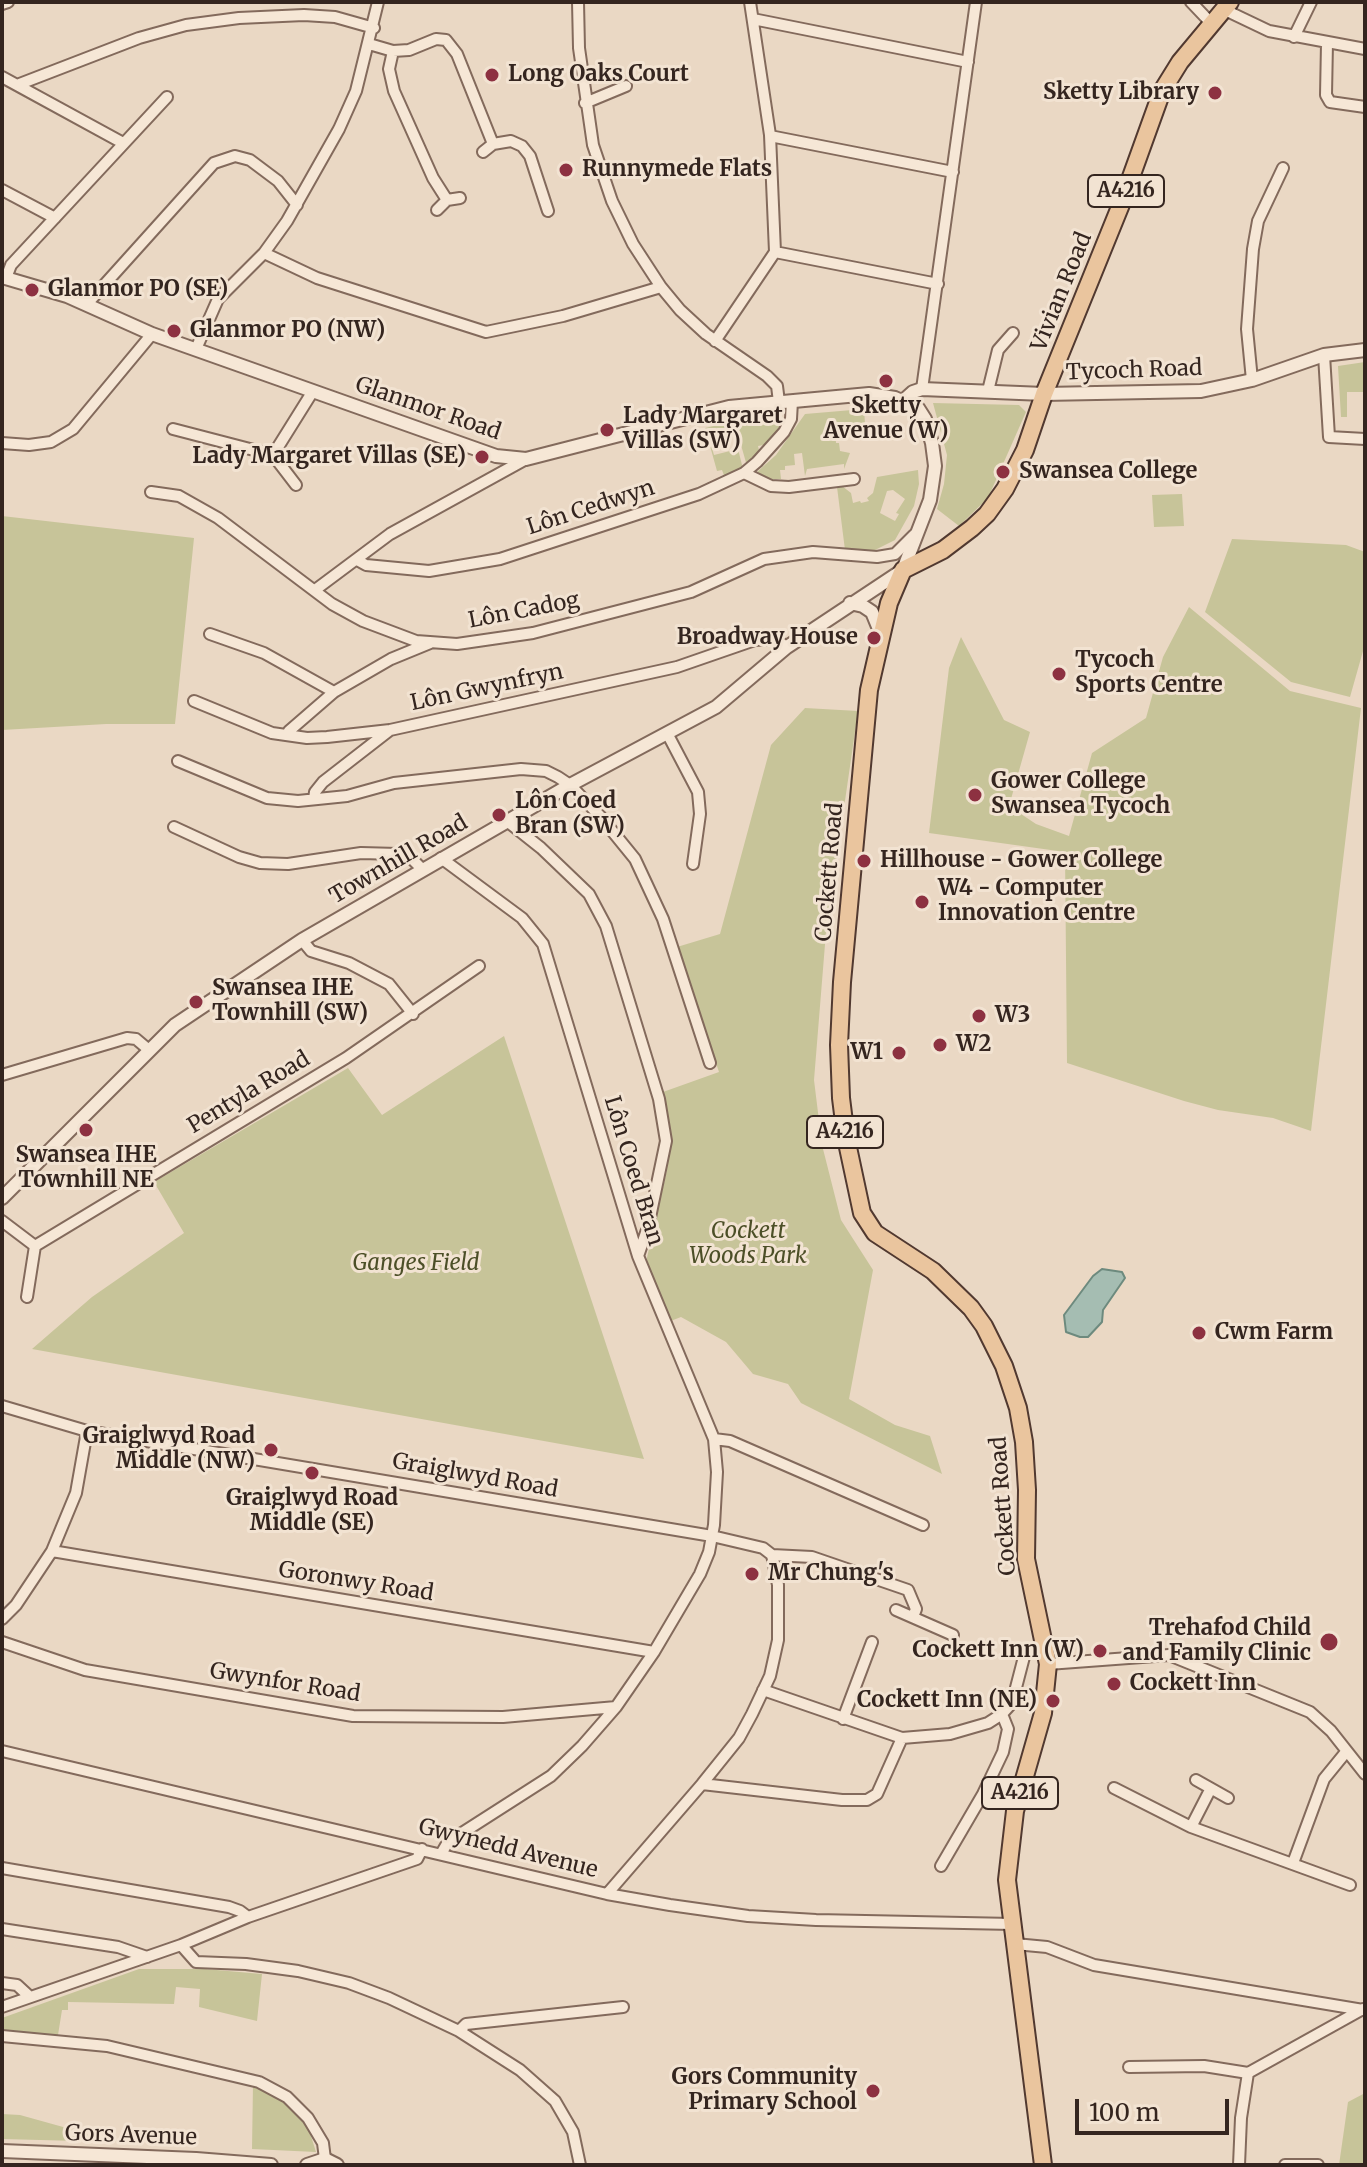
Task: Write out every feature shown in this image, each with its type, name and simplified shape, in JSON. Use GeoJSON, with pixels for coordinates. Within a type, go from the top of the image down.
{"type":"FeatureCollection","features":[{"type":"Feature","properties":{"kind":"main road","name":"Vivian Road"},"geometry":{"type":"LineString","coordinates":[[903,570],[943,550],[987,514],[1005,489],[1025,450],[1162,91],[1180,62],[1228,6]]}},
{"type":"Feature","properties":{"kind":"main road","name":"A4216"},"geometry":{"type":"LineString","coordinates":[[894,593],[943,550]]}},
{"type":"Feature","properties":{"kind":"main road","name":"Cockett Road"},"geometry":{"type":"LineString","coordinates":[[903,570],[881,634],[865,721],[840,1004],[839,1051],[846,1138],[862,1213],[870,1228],[933,1271],[963,1299],[984,1326],[1004,1366],[1018,1408],[1027,1490],[1026,1559],[1046,1656],[1043,1713],[1015,1811],[1008,1861],[1015,1944],[1043,2165]]}},
{"type":"Feature","properties":{"kind":"street"},"geometry":{"type":"LineString","coordinates":[[2,4],[8,2]]}},
{"type":"Feature","properties":{"kind":"street"},"geometry":{"type":"LineString","coordinates":[[196,349],[218,299],[264,253],[297,205],[339,129],[356,91],[378,2]]}},
{"type":"Feature","properties":{"kind":"street"},"geometry":{"type":"LineString","coordinates":[[578,2],[579,48],[593,145],[612,201],[633,244],[680,310],[715,341],[767,376],[785,401]]}},
{"type":"Feature","properties":{"kind":"street"},"geometry":{"type":"LineString","coordinates":[[715,341],[775,252],[770,136],[750,2]]}},
{"type":"Feature","properties":{"kind":"street"},"geometry":{"type":"LineString","coordinates":[[903,570],[933,488],[934,453],[925,419],[918,408],[903,401],[922,389],[976,2]]}},
{"type":"Feature","properties":{"kind":"street"},"geometry":{"type":"LineString","coordinates":[[1191,2],[1211,23]]}},
{"type":"Feature","properties":{"kind":"street"},"geometry":{"type":"LineString","coordinates":[[1294,37],[1311,2]]}},
{"type":"Feature","properties":{"kind":"street"},"geometry":{"type":"LineString","coordinates":[[1228,6],[1269,31],[1365,49]]}},
{"type":"Feature","properties":{"kind":"street"},"geometry":{"type":"LineString","coordinates":[[17,85],[125,43],[186,25],[239,18],[304,15],[335,17],[374,28]]}},
{"type":"Feature","properties":{"kind":"street"},"geometry":{"type":"LineString","coordinates":[[753,19],[968,62]]}},
{"type":"Feature","properties":{"kind":"street"},"geometry":{"type":"LineString","coordinates":[[369,44],[393,51],[409,50],[436,39],[446,40],[457,54],[493,144]]}},
{"type":"Feature","properties":{"kind":"street"},"geometry":{"type":"LineString","coordinates":[[1327,43],[1326,95],[1330,102],[1365,107]]}},
{"type":"Feature","properties":{"kind":"street"},"geometry":{"type":"LineString","coordinates":[[393,51],[389,69],[394,91],[433,178],[447,200]]}},
{"type":"Feature","properties":{"kind":"street"},"geometry":{"type":"LineString","coordinates":[[2,77],[123,143]]}},
{"type":"Feature","properties":{"kind":"street"},"geometry":{"type":"LineString","coordinates":[[585,103],[626,86]]}},
{"type":"Feature","properties":{"kind":"street"},"geometry":{"type":"LineString","coordinates":[[4,278],[11,265],[167,97]]}},
{"type":"Feature","properties":{"kind":"street"},"geometry":{"type":"LineString","coordinates":[[770,136],[953,172]]}},
{"type":"Feature","properties":{"kind":"street"},"geometry":{"type":"LineString","coordinates":[[483,152],[493,144],[511,141],[522,146],[530,156],[548,211]]}},
{"type":"Feature","properties":{"kind":"street"},"geometry":{"type":"LineString","coordinates":[[87,304],[214,163],[235,156],[250,160],[278,181],[297,205]]}},
{"type":"Feature","properties":{"kind":"street"},"geometry":{"type":"LineString","coordinates":[[1252,380],[1247,329],[1253,249],[1258,221],[1283,168]]}},
{"type":"Feature","properties":{"kind":"street"},"geometry":{"type":"LineString","coordinates":[[2,190],[55,218]]}},
{"type":"Feature","properties":{"kind":"street"},"geometry":{"type":"LineString","coordinates":[[437,210],[447,200],[460,198]]}},
{"type":"Feature","properties":{"kind":"street"},"geometry":{"type":"LineString","coordinates":[[775,252],[938,284]]}},
{"type":"Feature","properties":{"kind":"street"},"geometry":{"type":"LineString","coordinates":[[264,253],[317,278],[486,332],[563,316],[661,287]]}},
{"type":"Feature","properties":{"kind":"street","name":"Glanmor Road"},"geometry":{"type":"LineString","coordinates":[[4,278],[67,296],[152,334],[496,456],[526,459],[729,407],[869,394],[903,401]]}},
{"type":"Feature","properties":{"kind":"street"},"geometry":{"type":"LineString","coordinates":[[988,391],[998,350],[1013,333]]}},
{"type":"Feature","properties":{"kind":"street"},"geometry":{"type":"LineString","coordinates":[[2,443],[29,445],[51,442],[73,429],[152,334]]}},
{"type":"Feature","properties":{"kind":"street","name":"Tycoch Road"},"geometry":{"type":"LineString","coordinates":[[922,389],[1044,394],[1201,391],[1252,380],[1324,355],[1365,350]]}},
{"type":"Feature","properties":{"kind":"street"},"geometry":{"type":"LineString","coordinates":[[1324,355],[1329,437],[1365,439]]}},
{"type":"Feature","properties":{"kind":"street"},"geometry":{"type":"LineString","coordinates":[[273,455],[313,391]]}},
{"type":"Feature","properties":{"kind":"street","name":"Lôn Cedwyn"},"geometry":{"type":"LineString","coordinates":[[357,560],[366,565],[429,571],[500,559],[699,494],[744,473],[784,432],[791,419],[785,401]]}},
{"type":"Feature","properties":{"kind":"street"},"geometry":{"type":"LineString","coordinates":[[173,429],[273,455],[296,485]]}},
{"type":"Feature","properties":{"kind":"street"},"geometry":{"type":"LineString","coordinates":[[315,590],[390,534],[526,459]]}},
{"type":"Feature","properties":{"kind":"street"},"geometry":{"type":"LineString","coordinates":[[744,473],[771,486],[789,487],[854,479]]}},
{"type":"Feature","properties":{"kind":"street","name":"Lôn Cadog"},"geometry":{"type":"LineString","coordinates":[[151,492],[179,496],[218,518],[332,604],[379,629],[432,643],[457,644],[533,633],[691,592],[764,559],[813,552],[877,557],[895,554],[922,524]]}},
{"type":"Feature","properties":{"kind":"street","name":"Townhill Road"},"geometry":{"type":"LineString","coordinates":[[2,1198],[175,1025],[302,940],[422,869],[716,707],[787,647],[903,570]]}},
{"type":"Feature","properties":{"kind":"street"},"geometry":{"type":"LineString","coordinates":[[850,603],[872,612],[881,634]]}},
{"type":"Feature","properties":{"kind":"street"},"geometry":{"type":"LineString","coordinates":[[210,634],[264,653],[334,692]]}},
{"type":"Feature","properties":{"kind":"street","name":"Lôn Gwynfryn"},"geometry":{"type":"LineString","coordinates":[[194,701],[272,733],[327,737],[390,730],[677,667],[755,640],[774,639],[787,647]]}},
{"type":"Feature","properties":{"kind":"street"},"geometry":{"type":"LineString","coordinates":[[287,735],[334,692],[391,659],[432,643]]}},
{"type":"Feature","properties":{"kind":"street"},"geometry":{"type":"LineString","coordinates":[[314,799],[323,782],[390,730]]}},
{"type":"Feature","properties":{"kind":"street"},"geometry":{"type":"LineString","coordinates":[[667,733],[698,792],[700,814],[693,864]]}},
{"type":"Feature","properties":{"kind":"street"},"geometry":{"type":"LineString","coordinates":[[178,761],[267,798],[298,801],[367,792],[394,783],[521,769],[546,771],[570,785],[635,859],[663,919],[710,1063]]}},
{"type":"Feature","properties":{"kind":"street"},"geometry":{"type":"LineString","coordinates":[[507,821],[541,848],[589,894],[606,926],[659,1099],[665,1132],[663,1161],[638,1256]]}},
{"type":"Feature","properties":{"kind":"street"},"geometry":{"type":"LineString","coordinates":[[174,827],[239,857],[260,863],[288,864],[361,853],[398,854],[412,859],[422,869]]}},
{"type":"Feature","properties":{"kind":"street","name":"Lôn Coed Bran"},"geometry":{"type":"LineString","coordinates":[[441,858],[522,918],[543,944],[638,1256],[714,1439],[717,1494],[712,1536],[700,1574],[654,1652],[616,1707],[551,1776],[448,1842],[441,1854]]}},
{"type":"Feature","properties":{"kind":"street"},"geometry":{"type":"LineString","coordinates":[[302,940],[311,951],[349,963],[389,984],[413,1014]]}},
{"type":"Feature","properties":{"kind":"street","name":"Pentyla Road"},"geometry":{"type":"LineString","coordinates":[[35,1246],[333,1066],[479,966]]}},
{"type":"Feature","properties":{"kind":"street"},"geometry":{"type":"LineString","coordinates":[[2,1075],[127,1038],[136,1039],[149,1050]]}},
{"type":"Feature","properties":{"kind":"street"},"geometry":{"type":"LineString","coordinates":[[2,1221],[35,1246],[27,1297]]}},
{"type":"Feature","properties":{"kind":"street","name":"Graiglwyd Road"},"geometry":{"type":"LineString","coordinates":[[2,1406],[87,1431],[712,1536],[763,1548],[772,1555],[812,1557],[908,1590],[916,1609],[913,1617]]}},
{"type":"Feature","properties":{"kind":"street"},"geometry":{"type":"LineString","coordinates":[[2,1619],[16,1605],[52,1551],[76,1493],[87,1431]]}},
{"type":"Feature","properties":{"kind":"street"},"geometry":{"type":"LineString","coordinates":[[714,1439],[730,1441],[923,1525]]}},
{"type":"Feature","properties":{"kind":"street","name":"Goronwy Road"},"geometry":{"type":"LineString","coordinates":[[52,1551],[654,1652]]}},
{"type":"Feature","properties":{"kind":"street"},"geometry":{"type":"LineString","coordinates":[[607,1894],[739,1738],[763,1690],[776,1657],[778,1640],[778,1585],[772,1555]]}},
{"type":"Feature","properties":{"kind":"street"},"geometry":{"type":"LineString","coordinates":[[896,1610],[953,1635]]}},
{"type":"Feature","properties":{"kind":"street","name":"Gwynfor Road"},"geometry":{"type":"LineString","coordinates":[[2,1642],[85,1670],[353,1716],[503,1717],[616,1707]]}},
{"type":"Feature","properties":{"kind":"street"},"geometry":{"type":"LineString","coordinates":[[843,1719],[872,1642]]}},
{"type":"Feature","properties":{"kind":"street"},"geometry":{"type":"LineString","coordinates":[[763,1690],[902,1738],[968,1730],[1002,1714],[1012,1703],[1025,1653],[1046,1656],[1169,1655],[1310,1712],[1331,1731],[1365,1774]]}},
{"type":"Feature","properties":{"kind":"street"},"geometry":{"type":"LineString","coordinates":[[941,1866],[995,1771],[1008,1740],[1008,1729],[1002,1714]]}},
{"type":"Feature","properties":{"kind":"street"},"geometry":{"type":"LineString","coordinates":[[702,1784],[842,1800],[867,1800],[877,1794],[902,1738]]}},
{"type":"Feature","properties":{"kind":"street","name":"Gwynedd Avenue"},"geometry":{"type":"LineString","coordinates":[[2,1751],[607,1894],[748,1916],[1013,1924]]}},
{"type":"Feature","properties":{"kind":"street"},"geometry":{"type":"LineString","coordinates":[[1293,1863],[1324,1779],[1346,1752]]}},
{"type":"Feature","properties":{"kind":"street"},"geometry":{"type":"LineString","coordinates":[[1196,1780],[1228,1798]]}},
{"type":"Feature","properties":{"kind":"street"},"geometry":{"type":"LineString","coordinates":[[1114,1788],[1191,1827],[1350,1885]]}},
{"type":"Feature","properties":{"kind":"street"},"geometry":{"type":"LineString","coordinates":[[1191,1827],[1210,1790]]}},
{"type":"Feature","properties":{"kind":"street"},"geometry":{"type":"LineString","coordinates":[[2,2007],[417,1859],[422,1849]]}},
{"type":"Feature","properties":{"kind":"street"},"geometry":{"type":"LineString","coordinates":[[2,1868],[229,1907],[248,1917]]}},
{"type":"Feature","properties":{"kind":"street"},"geometry":{"type":"LineString","coordinates":[[2,1929],[118,1947],[147,1957]]}},
{"type":"Feature","properties":{"kind":"street"},"geometry":{"type":"LineString","coordinates":[[1015,1944],[1047,1947],[1094,1965],[1364,2009]]}},
{"type":"Feature","properties":{"kind":"street"},"geometry":{"type":"LineString","coordinates":[[181,1945],[196,1962],[246,1964],[298,1971],[349,1983],[418,2010],[459,2031],[510,2063],[555,2101],[573,2132],[580,2165]]}},
{"type":"Feature","properties":{"kind":"street"},"geometry":{"type":"LineString","coordinates":[[2,1983],[17,1985],[30,1997]]}},
{"type":"Feature","properties":{"kind":"street"},"geometry":{"type":"LineString","coordinates":[[459,2031],[466,2024],[623,2007]]}},
{"type":"Feature","properties":{"kind":"street"},"geometry":{"type":"LineString","coordinates":[[1129,2067],[1204,2066],[1248,2073],[1364,2009]]}},
{"type":"Feature","properties":{"kind":"street"},"geometry":{"type":"LineString","coordinates":[[2,2036],[107,2046],[259,2082],[287,2097],[308,2118],[331,2162],[310,2165]]}},
{"type":"Feature","properties":{"kind":"street"},"geometry":{"type":"LineString","coordinates":[[1239,2165],[1241,2118],[1248,2073]]}},
{"type":"Feature","properties":{"kind":"street","name":"Gors Avenue"},"geometry":{"type":"LineString","coordinates":[[2,2151],[264,2164]]}},
{"type":"Feature","properties":{"kind":"street"},"geometry":{"type":"LineString","coordinates":[[1285,2165],[1318,2165]]}},
{"type":"Feature","properties":{"kind":"green space"},"geometry":{"type":"Polygon","coordinates":[[[1365,362],[1365,401],[1364,392],[1347,392],[1347,417],[1341,417],[1338,366],[1365,362]]]}},
{"type":"Feature","properties":{"kind":"green space"},"geometry":{"type":"Polygon","coordinates":[[[933,403],[1019,405],[1026,412],[988,498],[959,526],[937,509],[947,455],[933,403]]]}},
{"type":"Feature","properties":{"kind":"green space"},"geometry":{"type":"Polygon","coordinates":[[[864,409],[865,424],[835,425],[836,443],[839,443],[840,451],[850,453],[844,469],[844,464],[807,469],[805,476],[802,453],[794,454],[795,465],[780,470],[781,479],[771,481],[757,476],[757,472],[776,455],[805,414],[864,409]]]}},
{"type":"Feature","properties":{"kind":"green space"},"geometry":{"type":"Polygon","coordinates":[[[777,416],[780,419],[779,429],[769,444],[758,446],[760,454],[747,466],[737,431],[730,433],[731,438],[719,442],[717,436],[709,438],[714,455],[738,449],[743,469],[725,478],[722,470],[717,471],[705,428],[748,418],[777,416]]]}},
{"type":"Feature","properties":{"kind":"green space"},"geometry":{"type":"Polygon","coordinates":[[[918,470],[919,484],[914,506],[895,540],[875,550],[845,550],[837,487],[842,486],[851,493],[853,503],[869,501],[867,498],[873,493],[877,477],[918,470]],[[893,490],[887,491],[880,513],[895,521],[899,514],[896,513],[905,499],[893,490]]]}},
{"type":"Feature","properties":{"kind":"green space"},"geometry":{"type":"Polygon","coordinates":[[[1182,494],[1184,526],[1154,527],[1152,495],[1182,494]]]}},
{"type":"Feature","properties":{"kind":"green space"},"geometry":{"type":"Polygon","coordinates":[[[2,516],[194,538],[175,724],[2,730],[2,516]]]}},
{"type":"Feature","properties":{"kind":"green space"},"geometry":{"type":"Polygon","coordinates":[[[1232,539],[1346,545],[1365,552],[1365,644],[1350,697],[1291,682],[1205,612],[1232,539]]]}},
{"type":"Feature","properties":{"kind":"green space"},"geometry":{"type":"Polygon","coordinates":[[[1189,607],[1290,691],[1361,708],[1311,1131],[1273,1118],[1218,1110],[1184,1101],[1067,1063],[1065,852],[929,833],[949,668],[961,637],[1004,720],[1030,732],[1009,806],[1036,824],[1069,836],[1092,753],[1146,718],[1163,657],[1189,607]]]}},
{"type":"Feature","properties":{"kind":"green space","name":"Cockett Woods Park"},"geometry":{"type":"Polygon","coordinates":[[[805,708],[858,711],[826,932],[814,1080],[822,1145],[841,1220],[873,1270],[849,1399],[895,1425],[930,1436],[942,1474],[801,1403],[788,1384],[753,1374],[726,1342],[681,1317],[668,1322],[646,1262],[667,1170],[671,1133],[663,1092],[719,1072],[677,947],[720,934],[771,745],[805,708]]]}},
{"type":"Feature","properties":{"kind":"green space","name":"Ganges Field"},"geometry":{"type":"Polygon","coordinates":[[[504,1036],[644,1459],[32,1349],[92,1297],[184,1233],[154,1182],[348,1068],[382,1115],[504,1036]]]}},
{"type":"Feature","properties":{"kind":"green space"},"geometry":{"type":"Polygon","coordinates":[[[139,1969],[205,1969],[262,1974],[257,2021],[199,2007],[200,1989],[176,1987],[174,2004],[68,2002],[68,2010],[62,2010],[58,2035],[2,2030],[2,2018],[139,1969]]]}},
{"type":"Feature","properties":{"kind":"green space"},"geometry":{"type":"Polygon","coordinates":[[[253,2084],[295,2110],[309,2130],[316,2152],[252,2149],[253,2084]]]}},
{"type":"Feature","properties":{"kind":"green space"},"geometry":{"type":"Polygon","coordinates":[[[1365,2093],[1365,2165],[1339,2165],[1348,2102],[1365,2093]]]}},
{"type":"Feature","properties":{"kind":"green space"},"geometry":{"type":"Polygon","coordinates":[[[2,2114],[20,2115],[117,2142],[2,2139],[2,2114]]]}},
{"type":"Feature","properties":{"kind":"shaded area"},"geometry":{"type":"Polygon","coordinates":[[[1102,1269],[1122,1272],[1125,1278],[1103,1310],[1102,1322],[1088,1337],[1066,1332],[1064,1315],[1093,1276],[1102,1269]]]}},
{"type":"Feature","properties":{"kind":"place","name":"Long Oaks Court"},"geometry":{"type":"Point","coordinates":[492,75]}},
{"type":"Feature","properties":{"kind":"place","name":"Sketty Library"},"geometry":{"type":"Point","coordinates":[1215,93]}},
{"type":"Feature","properties":{"kind":"place","name":"Runnymede Flats"},"geometry":{"type":"Point","coordinates":[566,170]}},
{"type":"Feature","properties":{"kind":"place","name":"Glanmor PO (SE)"},"geometry":{"type":"Point","coordinates":[32,290]}},
{"type":"Feature","properties":{"kind":"place","name":"Glanmor PO (NW)"},"geometry":{"type":"Point","coordinates":[174,331]}},
{"type":"Feature","properties":{"kind":"place","name":"Sketty Avenue (W)"},"geometry":{"type":"Point","coordinates":[886,381]}},
{"type":"Feature","properties":{"kind":"place","name":"Lady Margaret Villas (SW)"},"geometry":{"type":"Point","coordinates":[607,430]}},
{"type":"Feature","properties":{"kind":"place","name":"Lady Margaret Villas (SE)"},"geometry":{"type":"Point","coordinates":[482,457]}},
{"type":"Feature","properties":{"kind":"place","name":"Swansea College"},"geometry":{"type":"Point","coordinates":[1003,472]}},
{"type":"Feature","properties":{"kind":"place","name":"Broadway House"},"geometry":{"type":"Point","coordinates":[874,638]}},
{"type":"Feature","properties":{"kind":"place","name":"Tycoch Sports Centre"},"geometry":{"type":"Point","coordinates":[1059,674]}},
{"type":"Feature","properties":{"kind":"place","name":"Gower College Swansea Tycoch"},"geometry":{"type":"Point","coordinates":[975,795]}},
{"type":"Feature","properties":{"kind":"place","name":"Lôn Coed Bran (SW)"},"geometry":{"type":"Point","coordinates":[499,815]}},
{"type":"Feature","properties":{"kind":"place","name":"Hillhouse - Gower College"},"geometry":{"type":"Point","coordinates":[864,861]}},
{"type":"Feature","properties":{"kind":"place","name":"W4 - Computer Innovation Centre"},"geometry":{"type":"Point","coordinates":[922,902]}},
{"type":"Feature","properties":{"kind":"place","name":"Swansea IHE Townhill (SW)"},"geometry":{"type":"Point","coordinates":[196,1002]}},
{"type":"Feature","properties":{"kind":"place","name":"W3"},"geometry":{"type":"Point","coordinates":[979,1016]}},
{"type":"Feature","properties":{"kind":"place","name":"W2"},"geometry":{"type":"Point","coordinates":[940,1045]}},
{"type":"Feature","properties":{"kind":"place","name":"W1"},"geometry":{"type":"Point","coordinates":[899,1053]}},
{"type":"Feature","properties":{"kind":"place","name":"Swansea IHE Townhill NE"},"geometry":{"type":"Point","coordinates":[86,1130]}},
{"type":"Feature","properties":{"kind":"place","name":"Cwm Farm"},"geometry":{"type":"Point","coordinates":[1199,1333]}},
{"type":"Feature","properties":{"kind":"place","name":"Graiglwyd Road Middle (NW)"},"geometry":{"type":"Point","coordinates":[271,1450]}},
{"type":"Feature","properties":{"kind":"place","name":"Graiglwyd Road Middle (SE)"},"geometry":{"type":"Point","coordinates":[312,1473]}},
{"type":"Feature","properties":{"kind":"place","name":"Mr Chung's"},"geometry":{"type":"Point","coordinates":[752,1574]}},
{"type":"Feature","properties":{"kind":"place","name":"Trehafod Child and Family Clinic"},"geometry":{"type":"Point","coordinates":[1329,1642]}},
{"type":"Feature","properties":{"kind":"place","name":"Cockett Inn (W)"},"geometry":{"type":"Point","coordinates":[1100,1651]}},
{"type":"Feature","properties":{"kind":"place","name":"Cockett Inn"},"geometry":{"type":"Point","coordinates":[1114,1684]}},
{"type":"Feature","properties":{"kind":"place","name":"Cockett Inn (NE)"},"geometry":{"type":"Point","coordinates":[1053,1701]}},
{"type":"Feature","properties":{"kind":"place","name":"Gors Community Primary School"},"geometry":{"type":"Point","coordinates":[873,2091]}}]}
